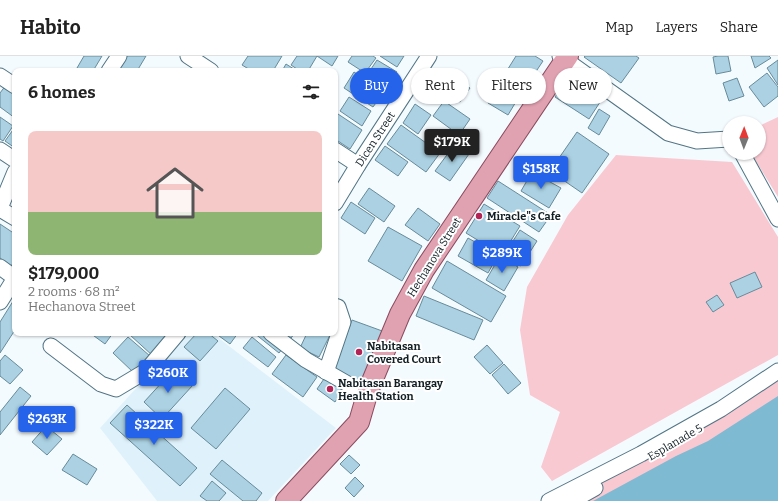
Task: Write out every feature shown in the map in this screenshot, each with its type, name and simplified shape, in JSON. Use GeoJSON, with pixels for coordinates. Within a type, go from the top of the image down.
{"type":"FeatureCollection","features":[{"type":"Feature","properties":{"kind":"main road","name":"Hechanova Street"},"geometry":{"type":"LineString","coordinates":[[286,501],[359,422],[367,394],[400,314],[424,270],[564,57]]}},
{"type":"Feature","properties":{"kind":"street"},"geometry":{"type":"LineString","coordinates":[[111,68],[119,56]]}},
{"type":"Feature","properties":{"kind":"street"},"geometry":{"type":"LineString","coordinates":[[188,56],[206,68]]}},
{"type":"Feature","properties":{"kind":"street","name":"Dicen Street"},"geometry":{"type":"LineString","coordinates":[[338,198],[429,56]]}},
{"type":"Feature","properties":{"kind":"street"},"geometry":{"type":"LineString","coordinates":[[564,57],[668,133],[696,141],[722,139]]}},
{"type":"Feature","properties":{"kind":"street"},"geometry":{"type":"LineString","coordinates":[[0,76],[12,84]]}},
{"type":"Feature","properties":{"kind":"street"},"geometry":{"type":"LineString","coordinates":[[0,150],[12,158]]}},
{"type":"Feature","properties":{"kind":"street"},"geometry":{"type":"LineString","coordinates":[[338,152],[358,165]]}},
{"type":"Feature","properties":{"kind":"street"},"geometry":{"type":"LineString","coordinates":[[746,160],[778,219]]}},
{"type":"Feature","properties":{"kind":"street"},"geometry":{"type":"LineString","coordinates":[[12,179],[0,208],[12,216]]}},
{"type":"Feature","properties":{"kind":"street"},"geometry":{"type":"LineString","coordinates":[[0,267],[12,276]]}},
{"type":"Feature","properties":{"kind":"street"},"geometry":{"type":"LineString","coordinates":[[0,302],[12,283]]}},
{"type":"Feature","properties":{"kind":"street"},"geometry":{"type":"LineString","coordinates":[[326,372],[343,322],[338,307]]}},
{"type":"Feature","properties":{"kind":"street"},"geometry":{"type":"LineString","coordinates":[[51,346],[101,384],[116,389],[146,371],[175,336]]}},
{"type":"Feature","properties":{"kind":"street"},"geometry":{"type":"LineString","coordinates":[[275,336],[306,360],[367,394]]}},
{"type":"Feature","properties":{"kind":"street"},"geometry":{"type":"LineString","coordinates":[[549,501],[641,454],[714,412],[778,371]]}},
{"type":"Feature","properties":{"kind":"street","name":"Esplanade 5"},"geometry":{"type":"LineString","coordinates":[[572,501],[778,383]]}},
{"type":"Feature","properties":{"kind":"shaded area"},"geometry":{"type":"Polygon","coordinates":[[[778,117],[778,197],[755,160],[766,160],[766,123],[778,117]]]}},
{"type":"Feature","properties":{"kind":"shaded area"},"geometry":{"type":"Polygon","coordinates":[[[616,155],[732,162],[778,237],[778,355],[552,481],[541,467],[560,412],[530,395],[520,330],[527,287],[568,215],[616,155]]]}},
{"type":"Feature","properties":{"kind":"shaded area"},"geometry":{"type":"Polygon","coordinates":[[[183,336],[216,336],[336,428],[268,501],[157,501],[100,428],[183,336]]]}},
{"type":"Feature","properties":{"kind":"shaded area"},"geometry":{"type":"Polygon","coordinates":[[[778,378],[778,429],[668,501],[567,501],[778,378]]]}},
{"type":"Feature","properties":{"kind":"water"},"geometry":{"type":"Polygon","coordinates":[[[778,396],[778,501],[593,501],[676,456],[708,441],[778,396]]]}},
{"type":"Feature","properties":{"kind":"building"},"geometry":{"type":"Polygon","coordinates":[[[84,56],[102,56],[95,68],[77,68],[84,56]]]}},
{"type":"Feature","properties":{"kind":"building"},"geometry":{"type":"Polygon","coordinates":[[[127,56],[146,56],[139,68],[120,68],[127,56]]]}},
{"type":"Feature","properties":{"kind":"building"},"geometry":{"type":"Polygon","coordinates":[[[248,56],[282,56],[275,68],[247,68],[242,65],[248,56]]]}},
{"type":"Feature","properties":{"kind":"building"},"geometry":{"type":"Polygon","coordinates":[[[297,56],[317,56],[310,68],[296,68],[291,65],[297,56]]]}},
{"type":"Feature","properties":{"kind":"building"},"geometry":{"type":"Polygon","coordinates":[[[317,56],[338,56],[332,66],[317,56]]]}},
{"type":"Feature","properties":{"kind":"building"},"geometry":{"type":"Polygon","coordinates":[[[352,56],[373,56],[376,58],[369,68],[357,68],[348,62],[352,56]]]}},
{"type":"Feature","properties":{"kind":"building"},"geometry":{"type":"Polygon","coordinates":[[[380,56],[404,56],[397,67],[380,56]]]}},
{"type":"Feature","properties":{"kind":"building"},"geometry":{"type":"Polygon","coordinates":[[[516,56],[535,56],[543,61],[538,68],[508,68],[516,56]]]}},
{"type":"Feature","properties":{"kind":"building"},"geometry":{"type":"Polygon","coordinates":[[[636,56],[639,58],[621,83],[612,77],[612,68],[600,68],[584,57],[636,56]]]}},
{"type":"Feature","properties":{"kind":"building"},"geometry":{"type":"Polygon","coordinates":[[[728,56],[731,71],[716,74],[713,57],[728,56]]]}},
{"type":"Feature","properties":{"kind":"building"},"geometry":{"type":"Polygon","coordinates":[[[751,56],[769,56],[771,58],[755,68],[751,56]]]}},
{"type":"Feature","properties":{"kind":"building"},"geometry":{"type":"Polygon","coordinates":[[[377,60],[390,68],[372,68],[377,60]]]}},
{"type":"Feature","properties":{"kind":"building"},"geometry":{"type":"Polygon","coordinates":[[[778,60],[778,85],[767,68],[778,60]]]}},
{"type":"Feature","properties":{"kind":"building"},"geometry":{"type":"Polygon","coordinates":[[[286,64],[292,68],[284,68],[286,64]]]}},
{"type":"Feature","properties":{"kind":"building"},"geometry":{"type":"Polygon","coordinates":[[[767,73],[778,87],[778,96],[764,107],[749,87],[767,73]]]}},
{"type":"Feature","properties":{"kind":"building"},"geometry":{"type":"Polygon","coordinates":[[[350,78],[350,92],[344,88],[350,78]]]}},
{"type":"Feature","properties":{"kind":"building"},"geometry":{"type":"Polygon","coordinates":[[[737,78],[744,96],[729,101],[723,83],[737,78]]]}},
{"type":"Feature","properties":{"kind":"building"},"geometry":{"type":"Polygon","coordinates":[[[6,85],[12,90],[12,116],[0,107],[0,93],[6,85]]]}},
{"type":"Feature","properties":{"kind":"building"},"geometry":{"type":"Polygon","coordinates":[[[349,97],[350,104],[360,104],[371,111],[362,126],[340,111],[349,97]]]}},
{"type":"Feature","properties":{"kind":"building"},"geometry":{"type":"Polygon","coordinates":[[[368,104],[375,104],[373,107],[368,104]]]}},
{"type":"Feature","properties":{"kind":"building"},"geometry":{"type":"Polygon","coordinates":[[[415,104],[431,115],[418,134],[403,123],[415,104]]]}},
{"type":"Feature","properties":{"kind":"building"},"geometry":{"type":"Polygon","coordinates":[[[442,104],[448,104],[470,119],[459,135],[433,116],[442,104]]]}},
{"type":"Feature","properties":{"kind":"building"},"geometry":{"type":"Polygon","coordinates":[[[490,104],[515,104],[508,115],[490,104]]]}},
{"type":"Feature","properties":{"kind":"building"},"geometry":{"type":"Polygon","coordinates":[[[566,104],[599,104],[589,119],[566,104]]]}},
{"type":"Feature","properties":{"kind":"building"},"geometry":{"type":"Polygon","coordinates":[[[599,109],[610,116],[599,135],[588,128],[599,109]]]}},
{"type":"Feature","properties":{"kind":"building"},"geometry":{"type":"Polygon","coordinates":[[[338,114],[362,130],[350,149],[338,141],[338,114]]]}},
{"type":"Feature","properties":{"kind":"building"},"geometry":{"type":"Polygon","coordinates":[[[0,117],[12,125],[12,128],[3,141],[0,139],[0,117]]]}},
{"type":"Feature","properties":{"kind":"building"},"geometry":{"type":"Polygon","coordinates":[[[401,125],[440,153],[426,172],[387,144],[401,125]]]}},
{"type":"Feature","properties":{"kind":"building"},"geometry":{"type":"Polygon","coordinates":[[[12,131],[12,146],[5,141],[12,131]]]}},
{"type":"Feature","properties":{"kind":"building"},"geometry":{"type":"Polygon","coordinates":[[[577,132],[609,154],[582,193],[550,171],[577,132]]]}},
{"type":"Feature","properties":{"kind":"building"},"geometry":{"type":"Polygon","coordinates":[[[455,144],[469,154],[450,181],[435,171],[455,144]]]}},
{"type":"Feature","properties":{"kind":"building"},"geometry":{"type":"Polygon","coordinates":[[[385,146],[408,162],[398,176],[375,160],[385,146]]]}},
{"type":"Feature","properties":{"kind":"building"},"geometry":{"type":"Polygon","coordinates":[[[532,172],[561,188],[549,208],[521,191],[532,172]]]}},
{"type":"Feature","properties":{"kind":"building"},"geometry":{"type":"Polygon","coordinates":[[[498,181],[551,215],[539,232],[487,198],[498,181]]]}},
{"type":"Feature","properties":{"kind":"building"},"geometry":{"type":"Polygon","coordinates":[[[369,188],[395,206],[384,222],[358,204],[369,188]]]}},
{"type":"Feature","properties":{"kind":"building"},"geometry":{"type":"Polygon","coordinates":[[[351,202],[375,218],[365,234],[341,218],[351,202]]]}},
{"type":"Feature","properties":{"kind":"building"},"geometry":{"type":"Polygon","coordinates":[[[484,204],[520,226],[502,255],[466,233],[484,204]]]}},
{"type":"Feature","properties":{"kind":"building"},"geometry":{"type":"Polygon","coordinates":[[[418,208],[440,224],[428,241],[405,225],[418,208]]]}},
{"type":"Feature","properties":{"kind":"building"},"geometry":{"type":"Polygon","coordinates":[[[0,224],[12,232],[12,264],[11,266],[0,258],[0,224]]]}},
{"type":"Feature","properties":{"kind":"building"},"geometry":{"type":"Polygon","coordinates":[[[388,227],[422,246],[402,281],[368,261],[388,227]]]}},
{"type":"Feature","properties":{"kind":"building"},"geometry":{"type":"Polygon","coordinates":[[[520,230],[537,241],[521,266],[504,255],[520,230]]]}},
{"type":"Feature","properties":{"kind":"building"},"geometry":{"type":"Polygon","coordinates":[[[468,238],[498,255],[488,273],[458,256],[468,238]]]}},
{"type":"Feature","properties":{"kind":"building"},"geometry":{"type":"Polygon","coordinates":[[[500,256],[518,267],[504,291],[486,280],[500,256]]]}},
{"type":"Feature","properties":{"kind":"building"},"geometry":{"type":"Polygon","coordinates":[[[447,261],[506,296],[491,322],[432,288],[447,261]]]}},
{"type":"Feature","properties":{"kind":"building"},"geometry":{"type":"Polygon","coordinates":[[[755,272],[762,287],[737,298],[730,283],[755,272]]]}},
{"type":"Feature","properties":{"kind":"building"},"geometry":{"type":"Polygon","coordinates":[[[717,295],[724,305],[713,312],[706,302],[717,295]]]}},
{"type":"Feature","properties":{"kind":"building"},"geometry":{"type":"Polygon","coordinates":[[[424,296],[483,320],[474,340],[416,316],[424,296]]]}},
{"type":"Feature","properties":{"kind":"building"},"geometry":{"type":"Polygon","coordinates":[[[12,303],[12,335],[0,353],[0,322],[12,303]]]}},
{"type":"Feature","properties":{"kind":"building","name":"Nabitasan Covered Court"},"geometry":{"type":"Polygon","coordinates":[[[352,320],[385,332],[365,384],[333,372],[352,320]]]}},
{"type":"Feature","properties":{"kind":"building"},"geometry":{"type":"Polygon","coordinates":[[[94,336],[111,336],[105,344],[94,336]]]}},
{"type":"Feature","properties":{"kind":"building"},"geometry":{"type":"Polygon","coordinates":[[[131,336],[168,336],[170,338],[153,356],[131,336]]]}},
{"type":"Feature","properties":{"kind":"building"},"geometry":{"type":"Polygon","coordinates":[[[194,336],[212,336],[218,341],[200,361],[184,347],[194,336]]]}},
{"type":"Feature","properties":{"kind":"building"},"geometry":{"type":"Polygon","coordinates":[[[219,336],[236,336],[230,344],[219,336]]]}},
{"type":"Feature","properties":{"kind":"building"},"geometry":{"type":"Polygon","coordinates":[[[258,336],[293,336],[279,353],[258,336]]]}},
{"type":"Feature","properties":{"kind":"building"},"geometry":{"type":"Polygon","coordinates":[[[306,336],[330,336],[319,357],[300,348],[306,336]]]}},
{"type":"Feature","properties":{"kind":"building"},"geometry":{"type":"Polygon","coordinates":[[[128,337],[150,356],[134,373],[113,353],[128,337]]]}},
{"type":"Feature","properties":{"kind":"building"},"geometry":{"type":"Polygon","coordinates":[[[252,337],[276,357],[268,367],[243,348],[252,337]]]}},
{"type":"Feature","properties":{"kind":"building"},"geometry":{"type":"Polygon","coordinates":[[[487,345],[503,363],[490,374],[474,357],[487,345]]]}},
{"type":"Feature","properties":{"kind":"building"},"geometry":{"type":"Polygon","coordinates":[[[5,355],[23,370],[10,384],[0,376],[0,361],[5,355]]]}},
{"type":"Feature","properties":{"kind":"building"},"geometry":{"type":"Polygon","coordinates":[[[286,355],[317,377],[303,397],[272,374],[286,355]]]}},
{"type":"Feature","properties":{"kind":"building"},"geometry":{"type":"Polygon","coordinates":[[[504,364],[521,383],[508,394],[492,375],[504,364]]]}},
{"type":"Feature","properties":{"kind":"building"},"geometry":{"type":"Polygon","coordinates":[[[175,368],[193,385],[162,419],[144,402],[175,368]]]}},
{"type":"Feature","properties":{"kind":"building","name":"Nabitasan Barangay Health Station"},"geometry":{"type":"Polygon","coordinates":[[[326,376],[344,388],[335,402],[317,389],[326,376]]]}},
{"type":"Feature","properties":{"kind":"building"},"geometry":{"type":"Polygon","coordinates":[[[20,387],[31,396],[0,435],[0,412],[20,387]]]}},
{"type":"Feature","properties":{"kind":"building"},"geometry":{"type":"Polygon","coordinates":[[[225,388],[250,409],[216,449],[191,428],[225,388]]]}},
{"type":"Feature","properties":{"kind":"building"},"geometry":{"type":"Polygon","coordinates":[[[127,405],[197,468],[180,486],[110,423],[127,405]]]}},
{"type":"Feature","properties":{"kind":"building"},"geometry":{"type":"Polygon","coordinates":[[[46,426],[62,439],[47,455],[32,442],[46,426]]]}},
{"type":"Feature","properties":{"kind":"building"},"geometry":{"type":"Polygon","coordinates":[[[73,454],[97,469],[87,485],[62,470],[73,454]]]}},
{"type":"Feature","properties":{"kind":"building"},"geometry":{"type":"Polygon","coordinates":[[[349,455],[360,465],[351,474],[340,464],[349,455]]]}},
{"type":"Feature","properties":{"kind":"building"},"geometry":{"type":"Polygon","coordinates":[[[222,460],[262,493],[256,501],[243,501],[210,474],[222,460]]]}},
{"type":"Feature","properties":{"kind":"building"},"geometry":{"type":"Polygon","coordinates":[[[355,477],[364,486],[354,497],[345,488],[355,477]]]}},
{"type":"Feature","properties":{"kind":"building"},"geometry":{"type":"Polygon","coordinates":[[[212,481],[226,493],[219,501],[207,501],[200,496],[212,481]]]}},
{"type":"Feature","properties":{"kind":"place","name":"Miracle\"s Cafe"},"geometry":{"type":"Point","coordinates":[479,216]}},
{"type":"Feature","properties":{"kind":"place","name":"Nabitasan Covered Court"},"geometry":{"type":"Point","coordinates":[359,352]}},
{"type":"Feature","properties":{"kind":"place","name":"Nabitasan Barangay Health Station"},"geometry":{"type":"Point","coordinates":[330,389]}}]}
